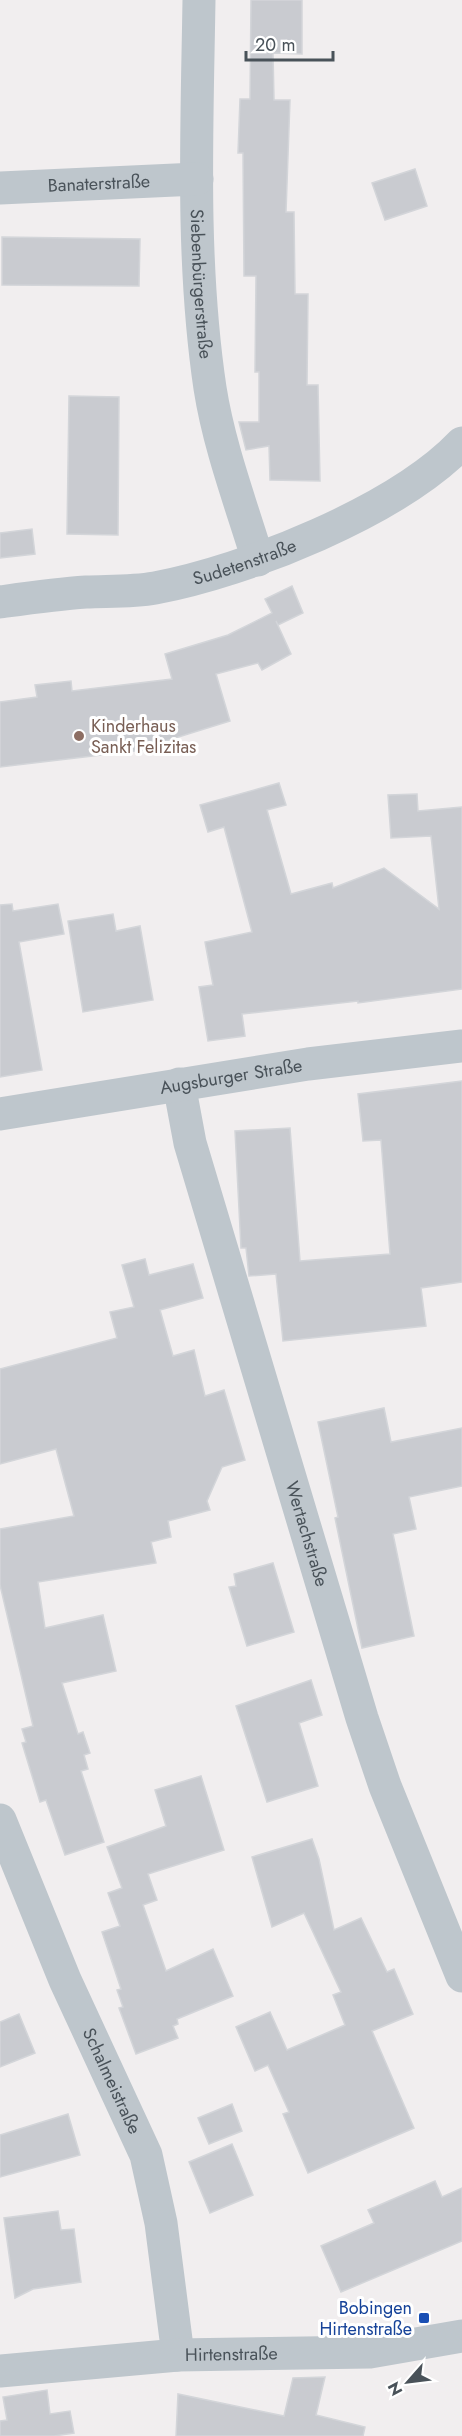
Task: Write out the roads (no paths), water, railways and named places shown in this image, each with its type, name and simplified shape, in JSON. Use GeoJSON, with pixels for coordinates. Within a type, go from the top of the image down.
{"type":"FeatureCollection","features":[{"type":"Feature","properties":{"kind":"street","name":"Siebenbürgerstraße"},"geometry":{"type":"LineString","coordinates":[[199,0],[197,179],[201,310],[211,391],[230,468],[258,560]]}},
{"type":"Feature","properties":{"kind":"street","name":"Banaterstraße"},"geometry":{"type":"LineString","coordinates":[[0,188],[197,179]]}},
{"type":"Feature","properties":{"kind":"street","name":"Sudetenstraße"},"geometry":{"type":"LineString","coordinates":[[0,602],[60,594],[153,588],[258,560],[361,513],[410,485],[462,443]]}},
{"type":"Feature","properties":{"kind":"street","name":"Augsburger Straße"},"geometry":{"type":"LineString","coordinates":[[0,1114],[308,1064],[462,1046]]}},
{"type":"Feature","properties":{"kind":"street","name":"Wertachstraße"},"geometry":{"type":"LineString","coordinates":[[179,1084],[190,1143],[354,1692],[385,1786],[462,1976]]}},
{"type":"Feature","properties":{"kind":"street","name":"Schalmeistraße"},"geometry":{"type":"LineString","coordinates":[[0,1820],[65,1980],[146,2156],[161,2223],[178,2355]]}},
{"type":"Feature","properties":{"kind":"street","name":"Hirtenstraße"},"geometry":{"type":"LineString","coordinates":[[0,2371],[178,2355],[370,2352],[462,2336]]}},
{"type":"Feature","properties":{"kind":"place","name":"Kinderhaus Sankt Felizitas"},"geometry":{"type":"Point","coordinates":[79,736]}},
{"type":"Feature","properties":{"kind":"place","name":"Bobingen Hirtenstraße"},"geometry":{"type":"Point","coordinates":[424,2318]}}]}
